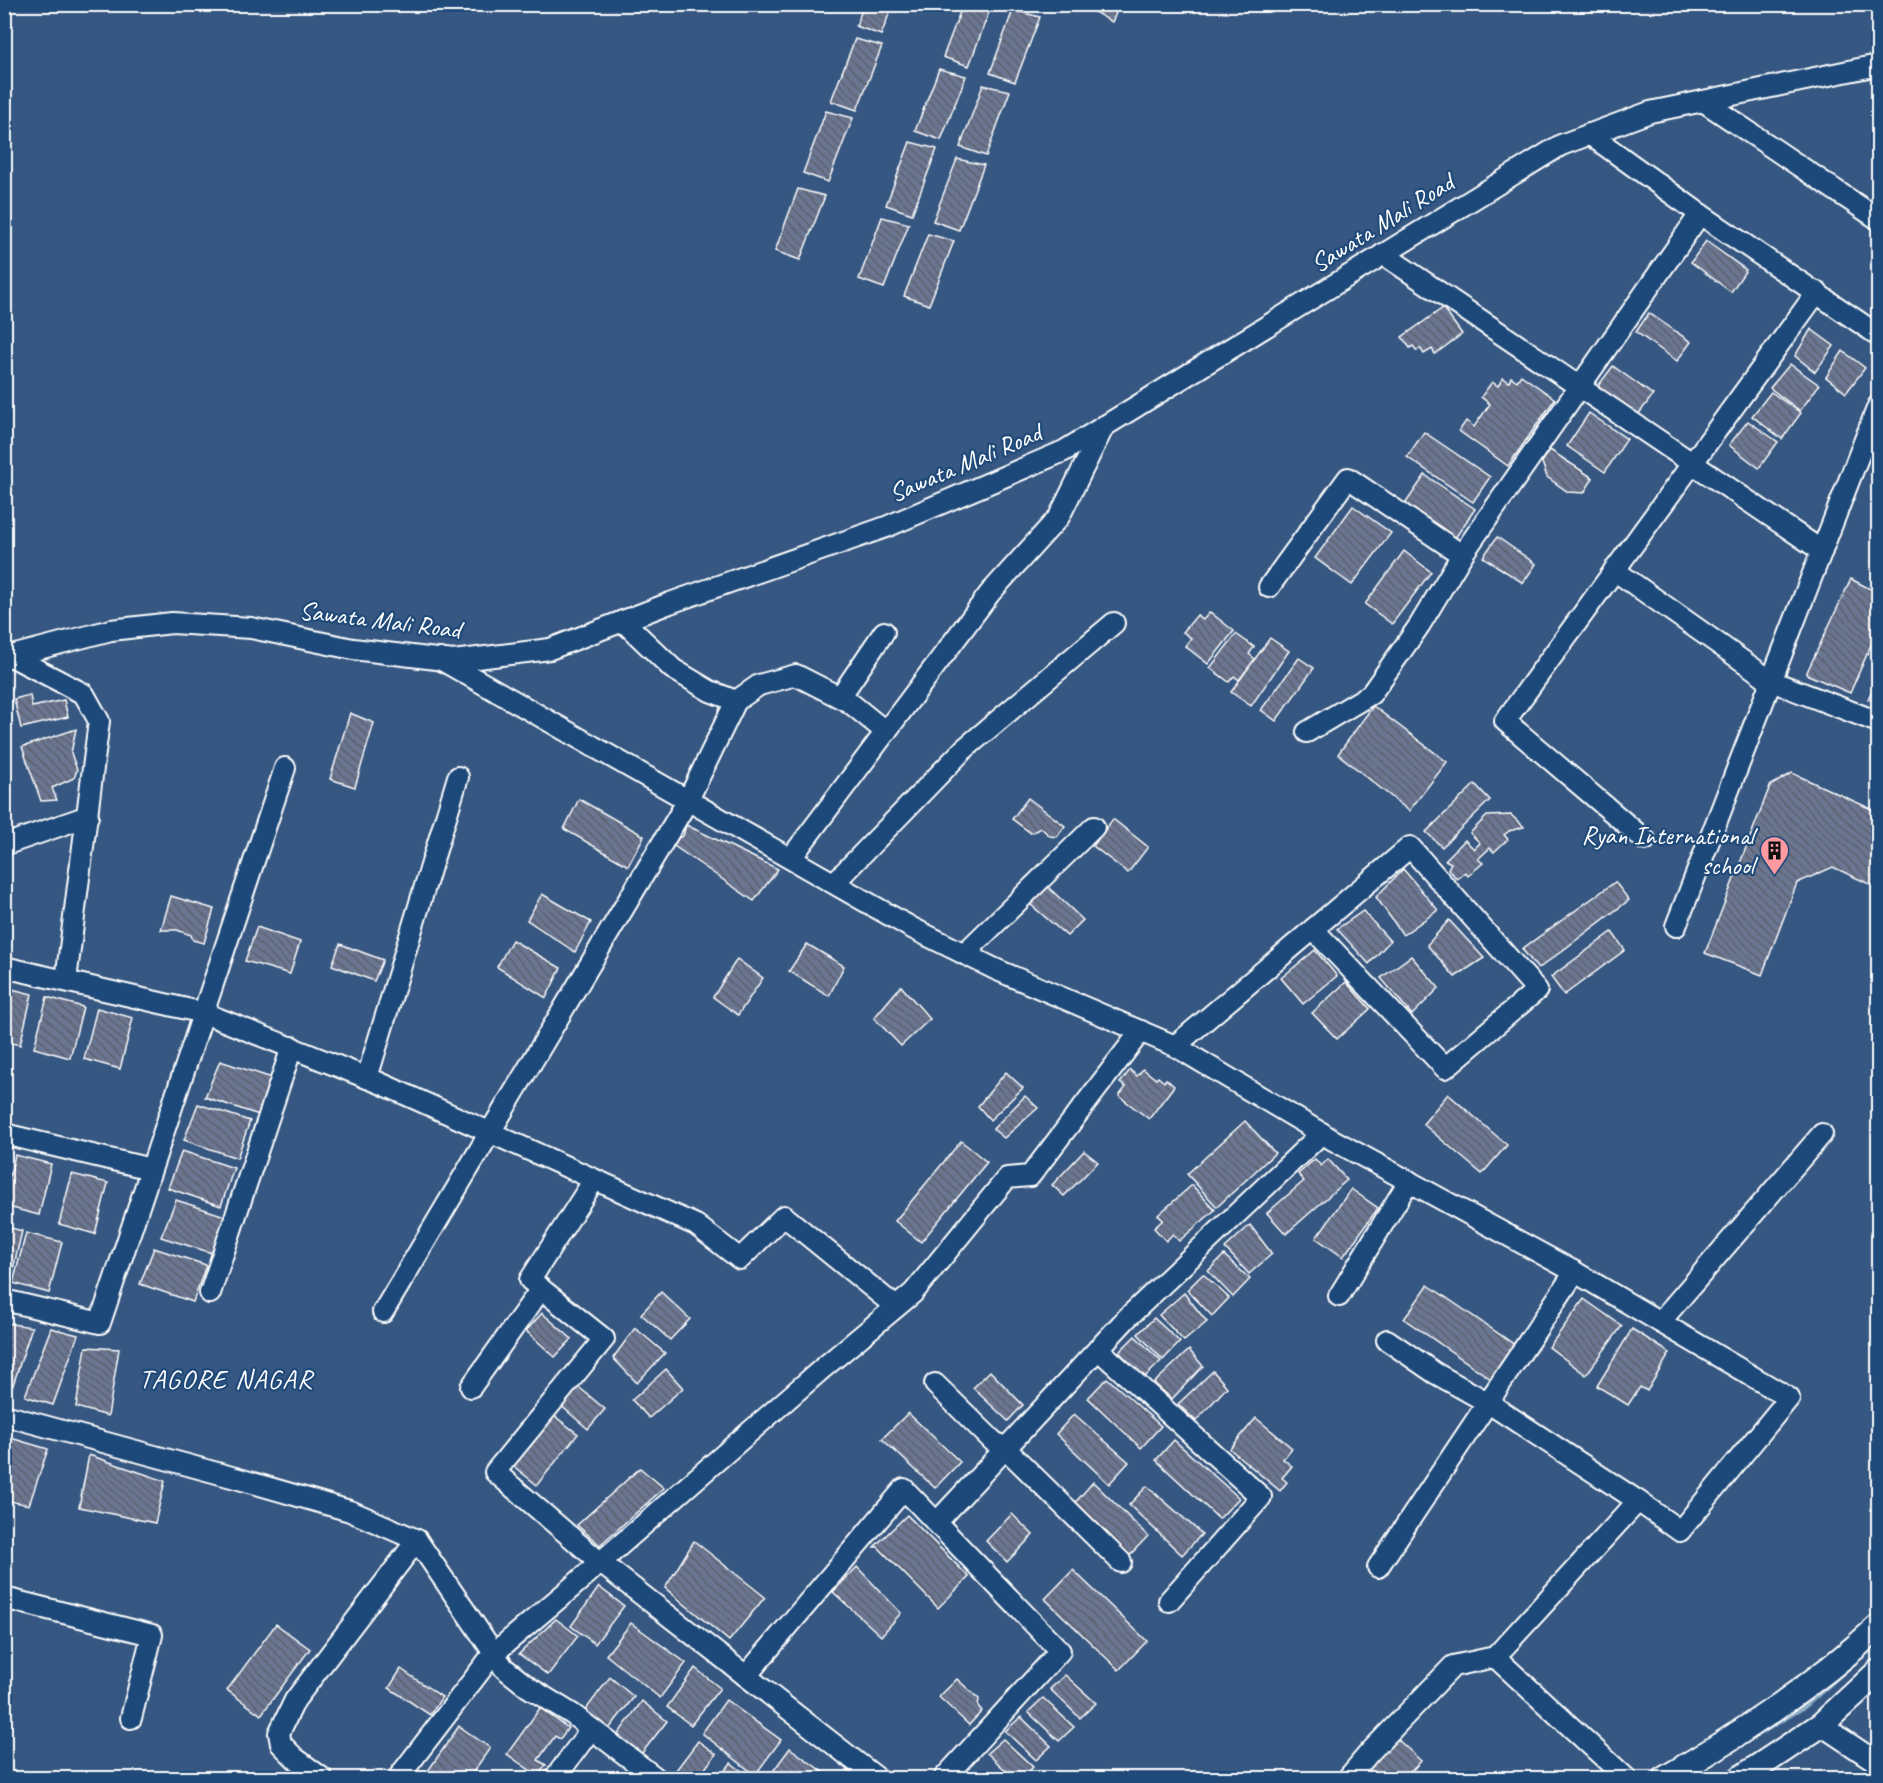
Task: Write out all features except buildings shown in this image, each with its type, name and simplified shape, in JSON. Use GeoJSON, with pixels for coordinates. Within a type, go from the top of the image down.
{"type":"FeatureCollection","features":[{"type":"Feature","properties":{"kind":"main road"},"geometry":{"type":"LineString","coordinates":[[1666,1779],[1744,1732],[1854,1649],[1878,1627]]}},
{"type":"Feature","properties":{"kind":"main road"},"geometry":{"type":"LineString","coordinates":[[1741,1779],[1821,1725],[1878,1672]]}},
{"type":"Feature","properties":{"kind":"street","name":"Sawata Mali Road"},"geometry":{"type":"LineString","coordinates":[[8,657],[111,630],[172,623],[251,628],[353,649],[453,661],[550,649],[886,527],[1064,451],[1561,145],[1650,112],[1878,64]]}},
{"type":"Feature","properties":{"kind":"street"},"geometry":{"type":"LineString","coordinates":[[1703,101],[1878,219]]}},
{"type":"Feature","properties":{"kind":"street"},"geometry":{"type":"LineString","coordinates":[[1589,134],[1700,214],[1878,335]]}},
{"type":"Feature","properties":{"kind":"street"},"geometry":{"type":"LineString","coordinates":[[1308,732],[1371,694],[1419,626],[1462,555],[1700,214]]}},
{"type":"Feature","properties":{"kind":"street"},"geometry":{"type":"LineString","coordinates":[[1383,254],[1822,551]]}},
{"type":"Feature","properties":{"kind":"street"},"geometry":{"type":"LineString","coordinates":[[1645,840],[1505,721],[1816,292]]}},
{"type":"Feature","properties":{"kind":"street"},"geometry":{"type":"LineString","coordinates":[[1676,927],[1878,406]]}},
{"type":"Feature","properties":{"kind":"street"},"geometry":{"type":"LineString","coordinates":[[791,858],[990,593],[1059,517],[1104,426]]}},
{"type":"Feature","properties":{"kind":"street"},"geometry":{"type":"LineString","coordinates":[[1269,587],[1348,478],[1462,555]]}},
{"type":"Feature","properties":{"kind":"street"},"geometry":{"type":"LineString","coordinates":[[1614,570],[1771,681],[1878,722]]}},
{"type":"Feature","properties":{"kind":"street"},"geometry":{"type":"LineString","coordinates":[[623,621],[673,669],[710,691],[736,701]]}},
{"type":"Feature","properties":{"kind":"street"},"geometry":{"type":"LineString","coordinates":[[834,883],[963,750],[1114,623]]}},
{"type":"Feature","properties":{"kind":"street"},"geometry":{"type":"LineString","coordinates":[[840,697],[884,632]]}},
{"type":"Feature","properties":{"kind":"street"},"geometry":{"type":"LineString","coordinates":[[8,657],[84,694],[99,721],[66,980]]}},
{"type":"Feature","properties":{"kind":"street"},"geometry":{"type":"LineString","coordinates":[[440,659],[912,928],[995,969],[1175,1046],[1322,1133],[1575,1272],[1789,1398],[1680,1531],[1487,1402],[1435,1373],[1387,1340]]}},
{"type":"Feature","properties":{"kind":"street"},"geometry":{"type":"LineString","coordinates":[[383,1312],[688,800],[736,701],[759,685],[796,675],[849,702],[886,732]]}},
{"type":"Feature","properties":{"kind":"street"},"geometry":{"type":"LineString","coordinates":[[4,1300],[100,1323],[285,768]]}},
{"type":"Feature","properties":{"kind":"street"},"geometry":{"type":"LineString","coordinates":[[367,1078],[458,777]]}},
{"type":"Feature","properties":{"kind":"street"},"geometry":{"type":"LineString","coordinates":[[4,845],[87,816]]}},
{"type":"Feature","properties":{"kind":"street"},"geometry":{"type":"LineString","coordinates":[[964,954],[1094,827]]}},
{"type":"Feature","properties":{"kind":"street"},"geometry":{"type":"LineString","coordinates":[[1175,1046],[1313,929],[1410,847],[1537,990],[1445,1068],[1313,929]]}},
{"type":"Feature","properties":{"kind":"street"},"geometry":{"type":"LineString","coordinates":[[4,967],[204,1013],[292,1047],[367,1078],[696,1225],[740,1259],[784,1216],[896,1307]]}},
{"type":"Feature","properties":{"kind":"street"},"geometry":{"type":"LineString","coordinates":[[398,1779],[493,1654],[814,1375],[913,1293],[1007,1178],[1030,1176],[1141,1031]]}},
{"type":"Feature","properties":{"kind":"street"},"geometry":{"type":"LineString","coordinates":[[210,1293],[292,1047]]}},
{"type":"Feature","properties":{"kind":"street"},"geometry":{"type":"LineString","coordinates":[[937,1522],[1127,1318],[1322,1133]]}},
{"type":"Feature","properties":{"kind":"street"},"geometry":{"type":"LineString","coordinates":[[4,1134],[151,1169]]}},
{"type":"Feature","properties":{"kind":"street"},"geometry":{"type":"LineString","coordinates":[[1660,1322],[1822,1134]]}},
{"type":"Feature","properties":{"kind":"street"},"geometry":{"type":"LineString","coordinates":[[594,1180],[530,1280],[604,1339],[495,1472],[600,1563],[877,1779]]}},
{"type":"Feature","properties":{"kind":"street"},"geometry":{"type":"LineString","coordinates":[[1339,1296],[1409,1181]]}},
{"type":"Feature","properties":{"kind":"street"},"geometry":{"type":"LineString","coordinates":[[1378,1567],[1575,1272]]}},
{"type":"Feature","properties":{"kind":"street"},"geometry":{"type":"LineString","coordinates":[[471,1386],[541,1289]]}},
{"type":"Feature","properties":{"kind":"street"},"geometry":{"type":"LineString","coordinates":[[1098,1349],[1261,1497],[1169,1600]]}},
{"type":"Feature","properties":{"kind":"street"},"geometry":{"type":"LineString","coordinates":[[935,1384],[993,1441],[1006,1449],[1121,1562]]}},
{"type":"Feature","properties":{"kind":"street"},"geometry":{"type":"LineString","coordinates":[[4,1415],[350,1511],[417,1540],[504,1668],[591,1729],[656,1779]]}},
{"type":"Feature","properties":{"kind":"street"},"geometry":{"type":"LineString","coordinates":[[746,1676],[904,1490],[1060,1651],[944,1779]]}},
{"type":"Feature","properties":{"kind":"street"},"geometry":{"type":"LineString","coordinates":[[1348,1779],[1370,1752],[1453,1666],[1495,1657],[1638,1502]]}},
{"type":"Feature","properties":{"kind":"street"},"geometry":{"type":"LineString","coordinates":[[322,1779],[281,1744],[279,1733],[295,1700],[417,1540]]}},
{"type":"Feature","properties":{"kind":"street"},"geometry":{"type":"LineString","coordinates":[[4,1598],[152,1635],[132,1718]]}},
{"type":"Feature","properties":{"kind":"street"},"geometry":{"type":"LineString","coordinates":[[1495,1657],[1626,1779]]}},
{"type":"Feature","properties":{"kind":"street"},"geometry":{"type":"LineString","coordinates":[[1821,1725],[1878,1763]]}},
{"type":"Feature","properties":{"kind":"street"},"geometry":{"type":"LineString","coordinates":[[555,1779],[591,1729]]}},
{"type":"Feature","properties":{"kind":"waterway"},"geometry":{"type":"LineString","coordinates":[[1757,1735],[1805,1706],[1848,1668]]}},
{"type":"Feature","properties":{"kind":"place","name":"Ryan International school"},"geometry":{"type":"Point","coordinates":[1775,876]}},
{"type":"Feature","properties":{"kind":"district","name":"TAGORE NAGAR"},"geometry":{"type":"Point","coordinates":[226,1379]}}]}
